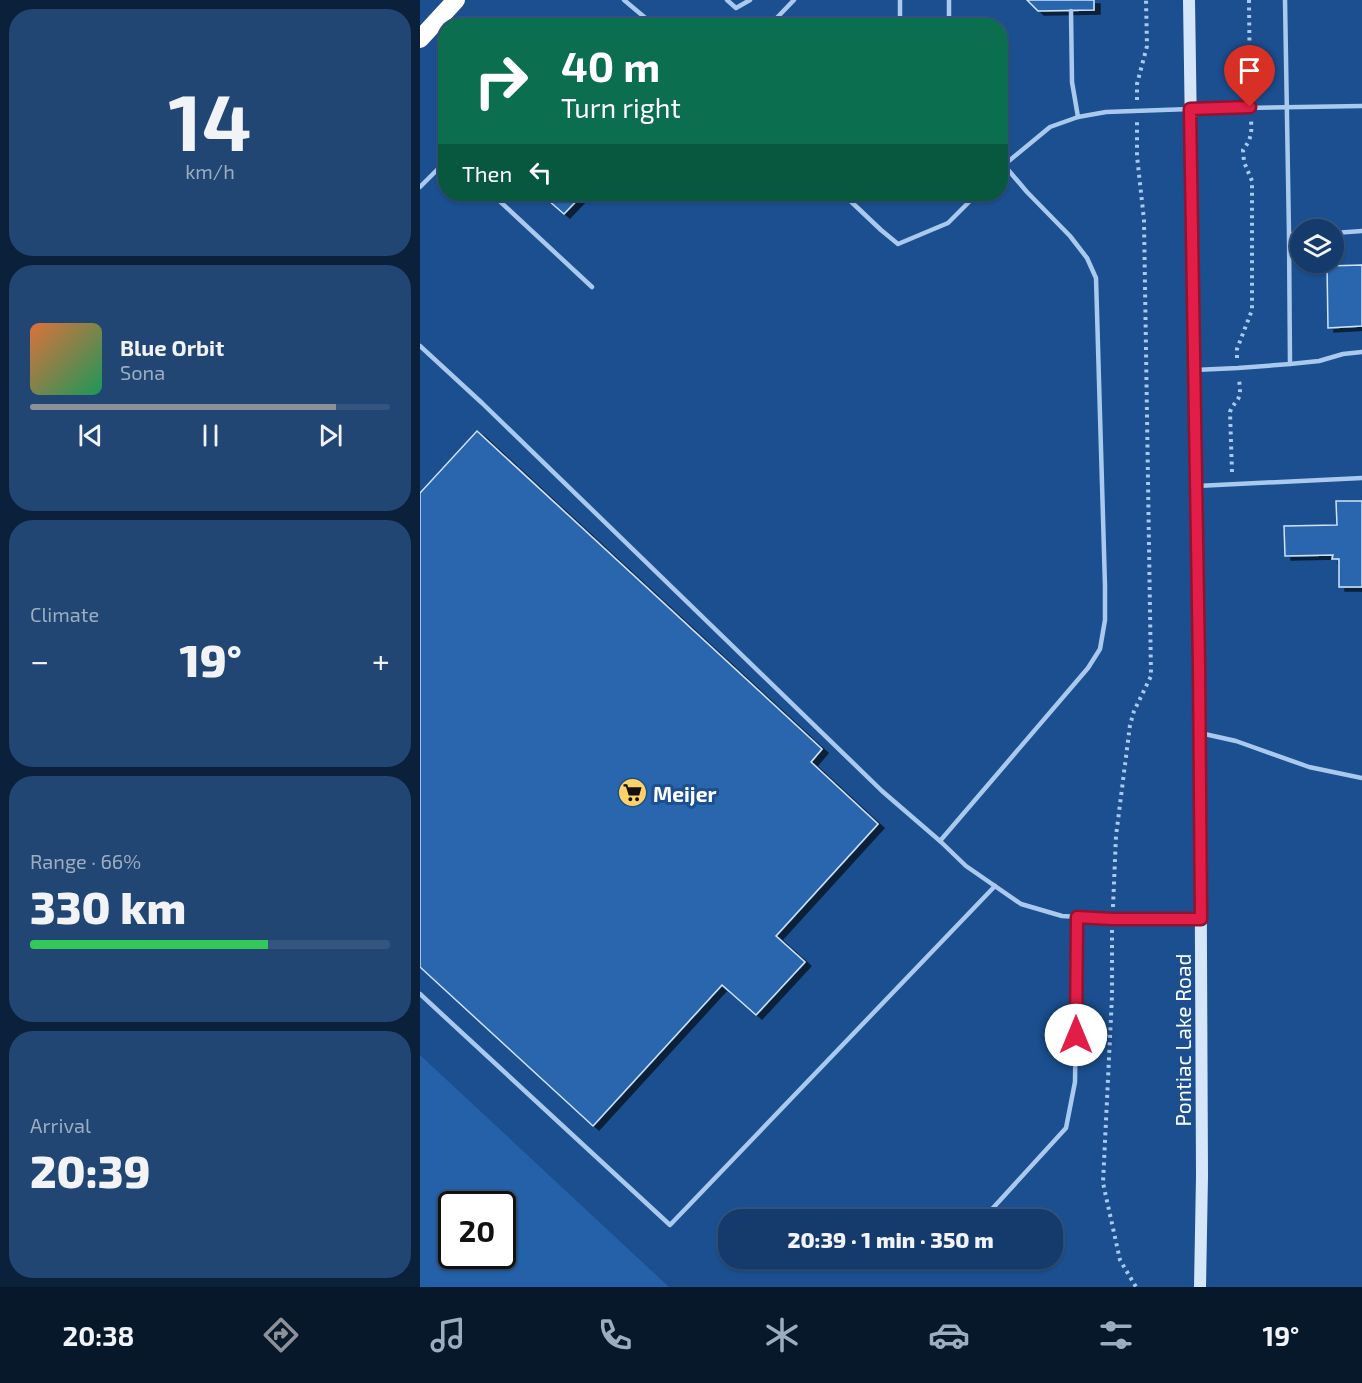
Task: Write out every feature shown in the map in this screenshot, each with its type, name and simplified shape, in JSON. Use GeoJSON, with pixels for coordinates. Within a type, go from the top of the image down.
{"type":"FeatureCollection","features":[{"type":"Feature","properties":{"kind":"highway"},"geometry":{"type":"LineString","coordinates":[[439,18],[456,0]]}},
{"type":"Feature","properties":{"kind":"highway"},"geometry":{"type":"LineString","coordinates":[[420,39],[438,20]]}},
{"type":"Feature","properties":{"kind":"main road","name":"Pontiac Lake Road"},"geometry":{"type":"LineString","coordinates":[[1189,0],[1200,732],[1202,1196],[1200,1287]]}},
{"type":"Feature","properties":{"kind":"lane"},"geometry":{"type":"LineString","coordinates":[[624,0],[645,18]]}},
{"type":"Feature","properties":{"kind":"lane"},"geometry":{"type":"LineString","coordinates":[[727,0],[736,8],[750,0]]}},
{"type":"Feature","properties":{"kind":"lane"},"geometry":{"type":"LineString","coordinates":[[777,18],[794,0]]}},
{"type":"Feature","properties":{"kind":"lane"},"geometry":{"type":"LineString","coordinates":[[900,0],[900,18]]}},
{"type":"Feature","properties":{"kind":"lane"},"geometry":{"type":"LineString","coordinates":[[949,0],[950,18]]}},
{"type":"Feature","properties":{"kind":"lane"},"geometry":{"type":"LineString","coordinates":[[1285,0],[1290,364]]}},
{"type":"Feature","properties":{"kind":"lane"},"geometry":{"type":"LineString","coordinates":[[1071,10],[1072,82],[1078,117]]}},
{"type":"Feature","properties":{"kind":"lane"},"geometry":{"type":"LineString","coordinates":[[1008,162],[1050,127],[1078,117],[1106,112],[1362,106]]}},
{"type":"Feature","properties":{"kind":"lane"},"geometry":{"type":"LineString","coordinates":[[420,188],[438,169]]}},
{"type":"Feature","properties":{"kind":"lane"},"geometry":{"type":"LineString","coordinates":[[940,841],[1088,668],[1100,649],[1105,620],[1096,278],[1087,258],[1070,236],[1008,173]]}},
{"type":"Feature","properties":{"kind":"lane"},"geometry":{"type":"LineString","coordinates":[[500,201],[592,287]]}},
{"type":"Feature","properties":{"kind":"lane"},"geometry":{"type":"LineString","coordinates":[[850,201],[898,244],[948,223],[970,201]]}},
{"type":"Feature","properties":{"kind":"lane"},"geometry":{"type":"LineString","coordinates":[[1344,232],[1362,231]]}},
{"type":"Feature","properties":{"kind":"lane"},"geometry":{"type":"LineString","coordinates":[[420,346],[482,403],[882,791],[966,866],[1021,904],[1062,916],[1112,919],[1201,919]]}},
{"type":"Feature","properties":{"kind":"lane"},"geometry":{"type":"LineString","coordinates":[[1195,370],[1319,361],[1343,354],[1362,352]]}},
{"type":"Feature","properties":{"kind":"lane"},"geometry":{"type":"LineString","coordinates":[[1197,486],[1362,478]]}},
{"type":"Feature","properties":{"kind":"lane"},"geometry":{"type":"LineString","coordinates":[[1200,732],[1236,741],[1309,767],[1362,778]]}},
{"type":"Feature","properties":{"kind":"lane"},"geometry":{"type":"LineString","coordinates":[[420,994],[670,1225],[995,886]]}},
{"type":"Feature","properties":{"kind":"lane"},"geometry":{"type":"LineString","coordinates":[[992,1209],[1066,1128],[1075,1082],[1077,917]]}},
{"type":"Feature","properties":{"kind":"path"},"geometry":{"type":"LineString","coordinates":[[1136,1287],[1120,1260],[1103,1183],[1112,996],[1112,919],[1116,836],[1130,725],[1134,711],[1151,676],[1144,220],[1137,156],[1137,84],[1147,46],[1146,0]]}},
{"type":"Feature","properties":{"kind":"path"},"geometry":{"type":"LineString","coordinates":[[1232,484],[1230,412],[1240,393],[1236,349],[1252,310],[1252,181],[1244,162],[1243,150],[1252,134],[1249,0]]}},
{"type":"Feature","properties":{"kind":"shaded area"},"geometry":{"type":"Polygon","coordinates":[[[420,1055],[669,1287],[420,1287],[420,1055]]]}},
{"type":"Feature","properties":{"kind":"building"},"geometry":{"type":"Polygon","coordinates":[[[1027,0],[1094,0],[1094,10],[1038,11],[1027,0]]]}},
{"type":"Feature","properties":{"kind":"building"},"geometry":{"type":"Polygon","coordinates":[[[549,201],[576,201],[564,214],[549,201]]]}},
{"type":"Feature","properties":{"kind":"building"},"geometry":{"type":"Polygon","coordinates":[[[1362,265],[1362,326],[1328,328],[1327,273],[1344,273],[1344,266],[1362,265]]]}},
{"type":"Feature","properties":{"kind":"building","name":"Meijer"},"geometry":{"type":"Polygon","coordinates":[[[477,431],[822,749],[811,762],[878,824],[776,936],[805,962],[756,1015],[722,985],[593,1126],[420,967],[420,493],[477,431]]]}},
{"type":"Feature","properties":{"kind":"building"},"geometry":{"type":"Polygon","coordinates":[[[1336,501],[1362,501],[1362,587],[1339,587],[1339,559],[1332,559],[1333,555],[1285,556],[1284,526],[1337,525],[1336,501]]]}},
{"type":"Feature","properties":{"kind":"place","name":"Meijer"},"geometry":{"type":"Point","coordinates":[632,793]}},
{"type":"Feature","properties":{"kind":"route"},"geometry":{"type":"LineString","coordinates":[[1076,1035],[1077,917],[1201,919],[1190,109],[1250,107]]}}]}
